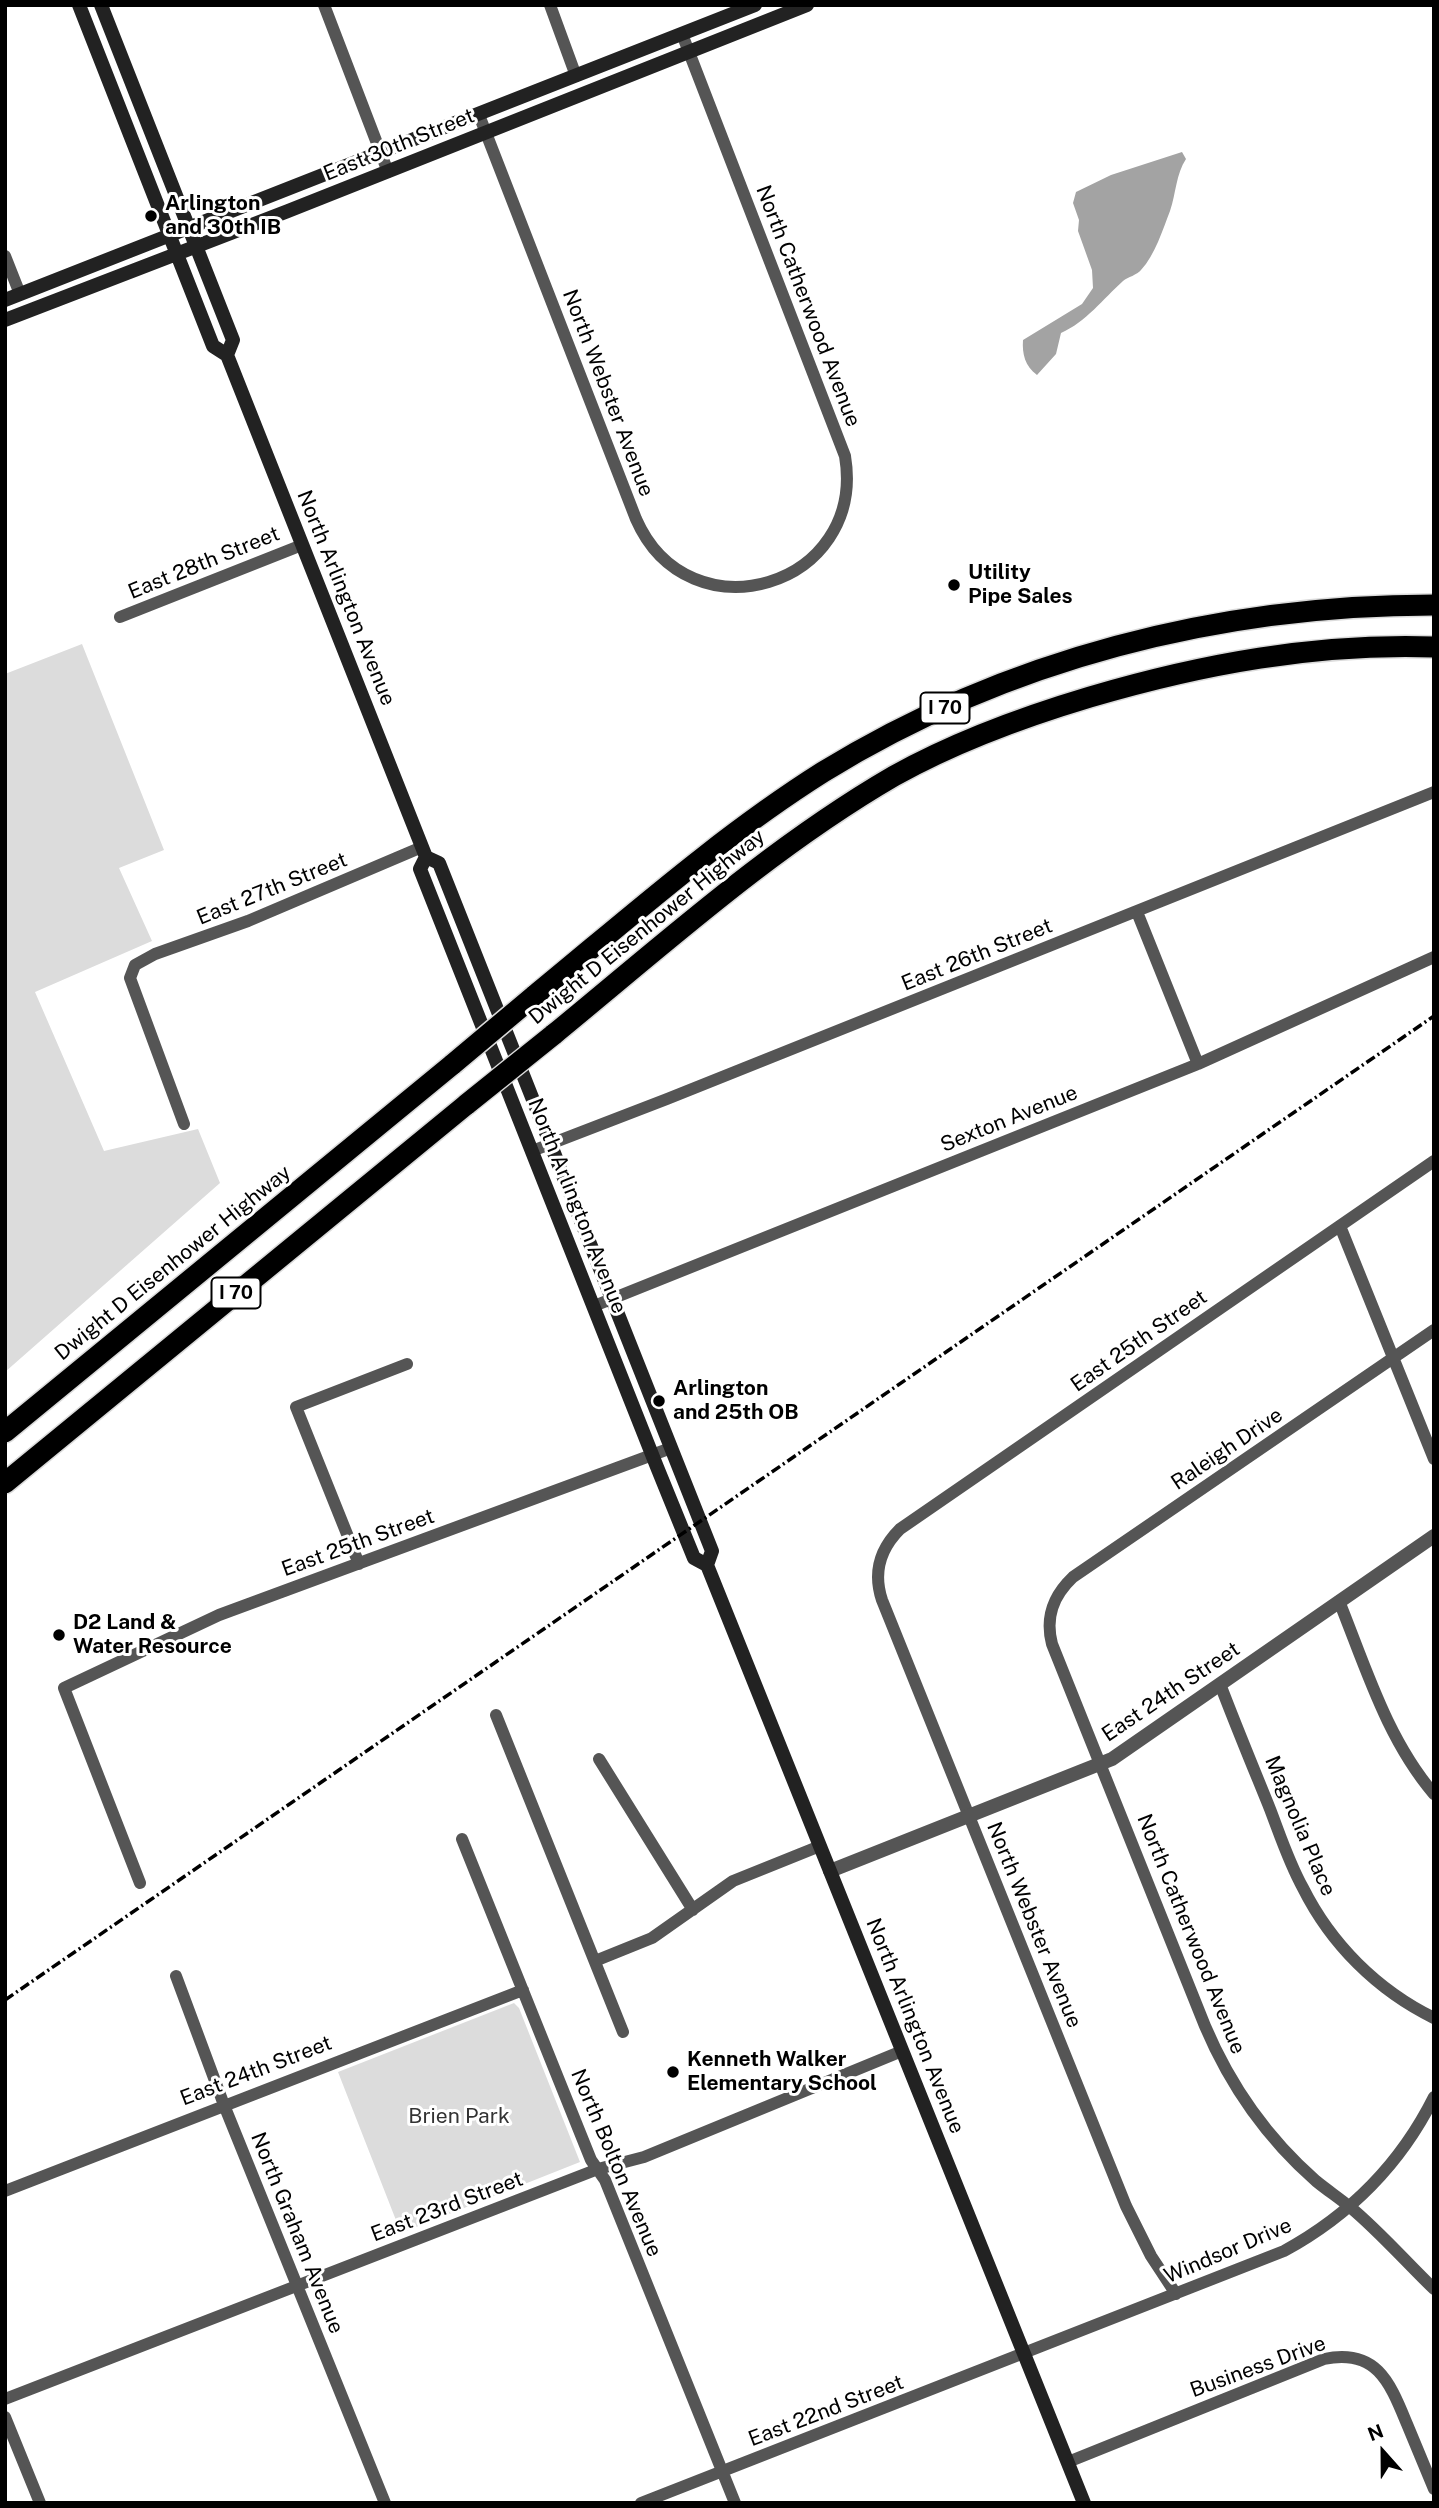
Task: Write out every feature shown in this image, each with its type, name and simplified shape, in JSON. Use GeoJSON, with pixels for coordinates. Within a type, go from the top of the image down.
{"type":"FeatureCollection","features":[{"type":"Feature","properties":{"kind":"highway","name":"Dwight D Eisenhower Highway"},"geometry":{"type":"LineString","coordinates":[[5,1433],[713,849],[856,753],[962,700],[1084,655],[1186,629],[1295,611],[1434,605]]}},
{"type":"Feature","properties":{"kind":"highway","name":"Dwight D Eisenhower Highway"},"geometry":{"type":"LineString","coordinates":[[5,1483],[749,874],[827,818],[896,775],[967,741],[1039,713],[1176,673],[1257,657],[1334,650],[1434,647]]}},
{"type":"Feature","properties":{"kind":"main road","name":"North Arlington Avenue"},"geometry":{"type":"LineString","coordinates":[[79,5],[213,346],[227,355],[424,852],[439,863],[712,1551],[707,1565]]}},
{"type":"Feature","properties":{"kind":"main road","name":"North Arlington Avenue"},"geometry":{"type":"LineString","coordinates":[[101,5],[233,340],[227,355]]}},
{"type":"Feature","properties":{"kind":"main road","name":"East 30th Street"},"geometry":{"type":"LineString","coordinates":[[5,300],[755,5]]}},
{"type":"Feature","properties":{"kind":"main road","name":"East 30th Street"},"geometry":{"type":"LineString","coordinates":[[5,320],[177,255],[807,5]]}},
{"type":"Feature","properties":{"kind":"main road","name":"North Arlington Avenue"},"geometry":{"type":"LineString","coordinates":[[424,852],[420,869],[694,1558],[707,1565],[1084,2503]]}},
{"type":"Feature","properties":{"kind":"street"},"geometry":{"type":"LineString","coordinates":[[324,5],[388,172]]}},
{"type":"Feature","properties":{"kind":"street"},"geometry":{"type":"LineString","coordinates":[[550,5],[576,76]]}},
{"type":"Feature","properties":{"kind":"street","name":"North Catherwood Avenue"},"geometry":{"type":"LineString","coordinates":[[682,34],[845,457],[846,491],[839,519],[828,540],[815,555],[797,570],[783,577]]}},
{"type":"Feature","properties":{"kind":"street","name":"North Webster Avenue"},"geometry":{"type":"LineString","coordinates":[[479,115],[633,512],[646,539],[666,561],[701,582],[730,588],[750,587],[783,577]]}},
{"type":"Feature","properties":{"kind":"street"},"geometry":{"type":"LineString","coordinates":[[5,256],[20,294]]}},
{"type":"Feature","properties":{"kind":"street","name":"East 28th Street"},"geometry":{"type":"LineString","coordinates":[[120,617],[302,545]]}},
{"type":"Feature","properties":{"kind":"street","name":"East 26th Street"},"geometry":{"type":"LineString","coordinates":[[533,1151],[1434,792]]}},
{"type":"Feature","properties":{"kind":"street","name":"East 27th Street"},"geometry":{"type":"LineString","coordinates":[[184,1124],[130,978],[135,965],[155,954],[248,921],[424,852]]}},
{"type":"Feature","properties":{"kind":"street"},"geometry":{"type":"LineString","coordinates":[[1137,912],[1198,1065]]}},
{"type":"Feature","properties":{"kind":"street","name":"Sexton Avenue"},"geometry":{"type":"LineString","coordinates":[[594,1306],[1198,1065],[1434,957]]}},
{"type":"Feature","properties":{"kind":"street","name":"East 25th Street"},"geometry":{"type":"LineString","coordinates":[[879,1562],[888,1542],[900,1529],[1434,1161]]}},
{"type":"Feature","properties":{"kind":"street"},"geometry":{"type":"LineString","coordinates":[[1340,1226],[1434,1459]]}},
{"type":"Feature","properties":{"kind":"street","name":"Raleigh Drive"},"geometry":{"type":"LineString","coordinates":[[1052,1607],[1060,1590],[1073,1577],[1434,1330]]}},
{"type":"Feature","properties":{"kind":"street"},"geometry":{"type":"LineString","coordinates":[[359,1564],[296,1407],[407,1364]]}},
{"type":"Feature","properties":{"kind":"street","name":"East 25th Street"},"geometry":{"type":"LineString","coordinates":[[140,1883],[64,1688],[219,1615],[671,1448]]}},
{"type":"Feature","properties":{"kind":"street","name":"East 24th Street"},"geometry":{"type":"LineString","coordinates":[[830,1871],[1112,1759],[1434,1536]]}},
{"type":"Feature","properties":{"kind":"street","name":"North Webster Avenue"},"geometry":{"type":"LineString","coordinates":[[879,1562],[880,1593],[1126,2206],[1151,2256],[1176,2294]]}},
{"type":"Feature","properties":{"kind":"street"},"geometry":{"type":"LineString","coordinates":[[1339,1601],[1390,1730],[1411,1765],[1434,1794]]}},
{"type":"Feature","properties":{"kind":"street","name":"North Catherwood Avenue"},"geometry":{"type":"LineString","coordinates":[[1052,1607],[1051,1640],[1205,2026],[1226,2070],[1252,2111],[1280,2146],[1315,2180],[1350,2207],[1434,2289]]}},
{"type":"Feature","properties":{"kind":"street","name":"Magnolia Place"},"geometry":{"type":"LineString","coordinates":[[1220,1684],[1296,1874],[1317,1913],[1337,1941],[1371,1976],[1402,2000],[1434,2018]]}},
{"type":"Feature","properties":{"kind":"street"},"geometry":{"type":"LineString","coordinates":[[496,1715],[624,2032]]}},
{"type":"Feature","properties":{"kind":"street"},"geometry":{"type":"LineString","coordinates":[[598,1759],[693,1910]]}},
{"type":"Feature","properties":{"kind":"street","name":"North Bolton Avenue"},"geometry":{"type":"LineString","coordinates":[[462,1839],[591,2160],[606,2180],[735,2503]]}},
{"type":"Feature","properties":{"kind":"street"},"geometry":{"type":"LineString","coordinates":[[595,1961],[652,1938],[745,1875],[820,1846]]}},
{"type":"Feature","properties":{"kind":"street","name":"North Graham Avenue"},"geometry":{"type":"LineString","coordinates":[[176,1976],[224,2105],[386,2503]]}},
{"type":"Feature","properties":{"kind":"street","name":"East 24th Street"},"geometry":{"type":"LineString","coordinates":[[5,2191],[523,1990]]}},
{"type":"Feature","properties":{"kind":"street","name":"East 23rd Street"},"geometry":{"type":"LineString","coordinates":[[5,2399],[598,2169],[645,2157],[902,2051]]}},
{"type":"Feature","properties":{"kind":"street","name":"Windsor Drive"},"geometry":{"type":"LineString","coordinates":[[1024,2354],[1284,2250],[1318,2231],[1350,2207],[1398,2157],[1434,2097]]}},
{"type":"Feature","properties":{"kind":"street","name":"East 22nd Street"},"geometry":{"type":"LineString","coordinates":[[641,2503],[1024,2354]]}},
{"type":"Feature","properties":{"kind":"street","name":"Business Drive"},"geometry":{"type":"LineString","coordinates":[[1068,2462],[1324,2359],[1344,2357],[1371,2365],[1389,2383],[1434,2489]]}},
{"type":"Feature","properties":{"kind":"street"},"geometry":{"type":"LineString","coordinates":[[5,2417],[40,2503]]}},
{"type":"Feature","properties":{"kind":"green space"},"geometry":{"type":"Polygon","coordinates":[[[82,644],[164,850],[119,868],[152,941],[35,992],[104,1151],[198,1129],[220,1183],[5,1372],[5,674],[82,644]]]}},
{"type":"Feature","properties":{"kind":"green space","name":"Brien Park"},"geometry":{"type":"Polygon","coordinates":[[[514,2003],[519,2008],[580,2162],[401,2233],[338,2072],[514,2003]]]}},
{"type":"Feature","properties":{"kind":"shaded area"},"geometry":{"type":"Polygon","coordinates":[[[1182,152],[1186,159],[1178,177],[1170,211],[1146,264],[1139,272],[1123,281],[1086,316],[1061,333],[1056,354],[1037,375],[1025,359],[1023,340],[1082,304],[1093,288],[1092,270],[1078,231],[1079,220],[1073,203],[1076,192],[1111,175],[1182,152]]]}},
{"type":"Feature","properties":{"kind":"railway"},"geometry":{"type":"LineString","coordinates":[[5,2000],[1434,1016]]}},
{"type":"Feature","properties":{"kind":"place","name":"Arlington and 30th IB"},"geometry":{"type":"Point","coordinates":[151,216]}},
{"type":"Feature","properties":{"kind":"place","name":"Utility Pipe Sales"},"geometry":{"type":"Point","coordinates":[954,585]}},
{"type":"Feature","properties":{"kind":"place","name":"Arlington and 25th OB"},"geometry":{"type":"Point","coordinates":[659,1401]}},
{"type":"Feature","properties":{"kind":"place","name":"D2 Land & Water Resource"},"geometry":{"type":"Point","coordinates":[59,1635]}},
{"type":"Feature","properties":{"kind":"place","name":"Kenneth Walker Elementary School"},"geometry":{"type":"Point","coordinates":[673,2072]}}]}
